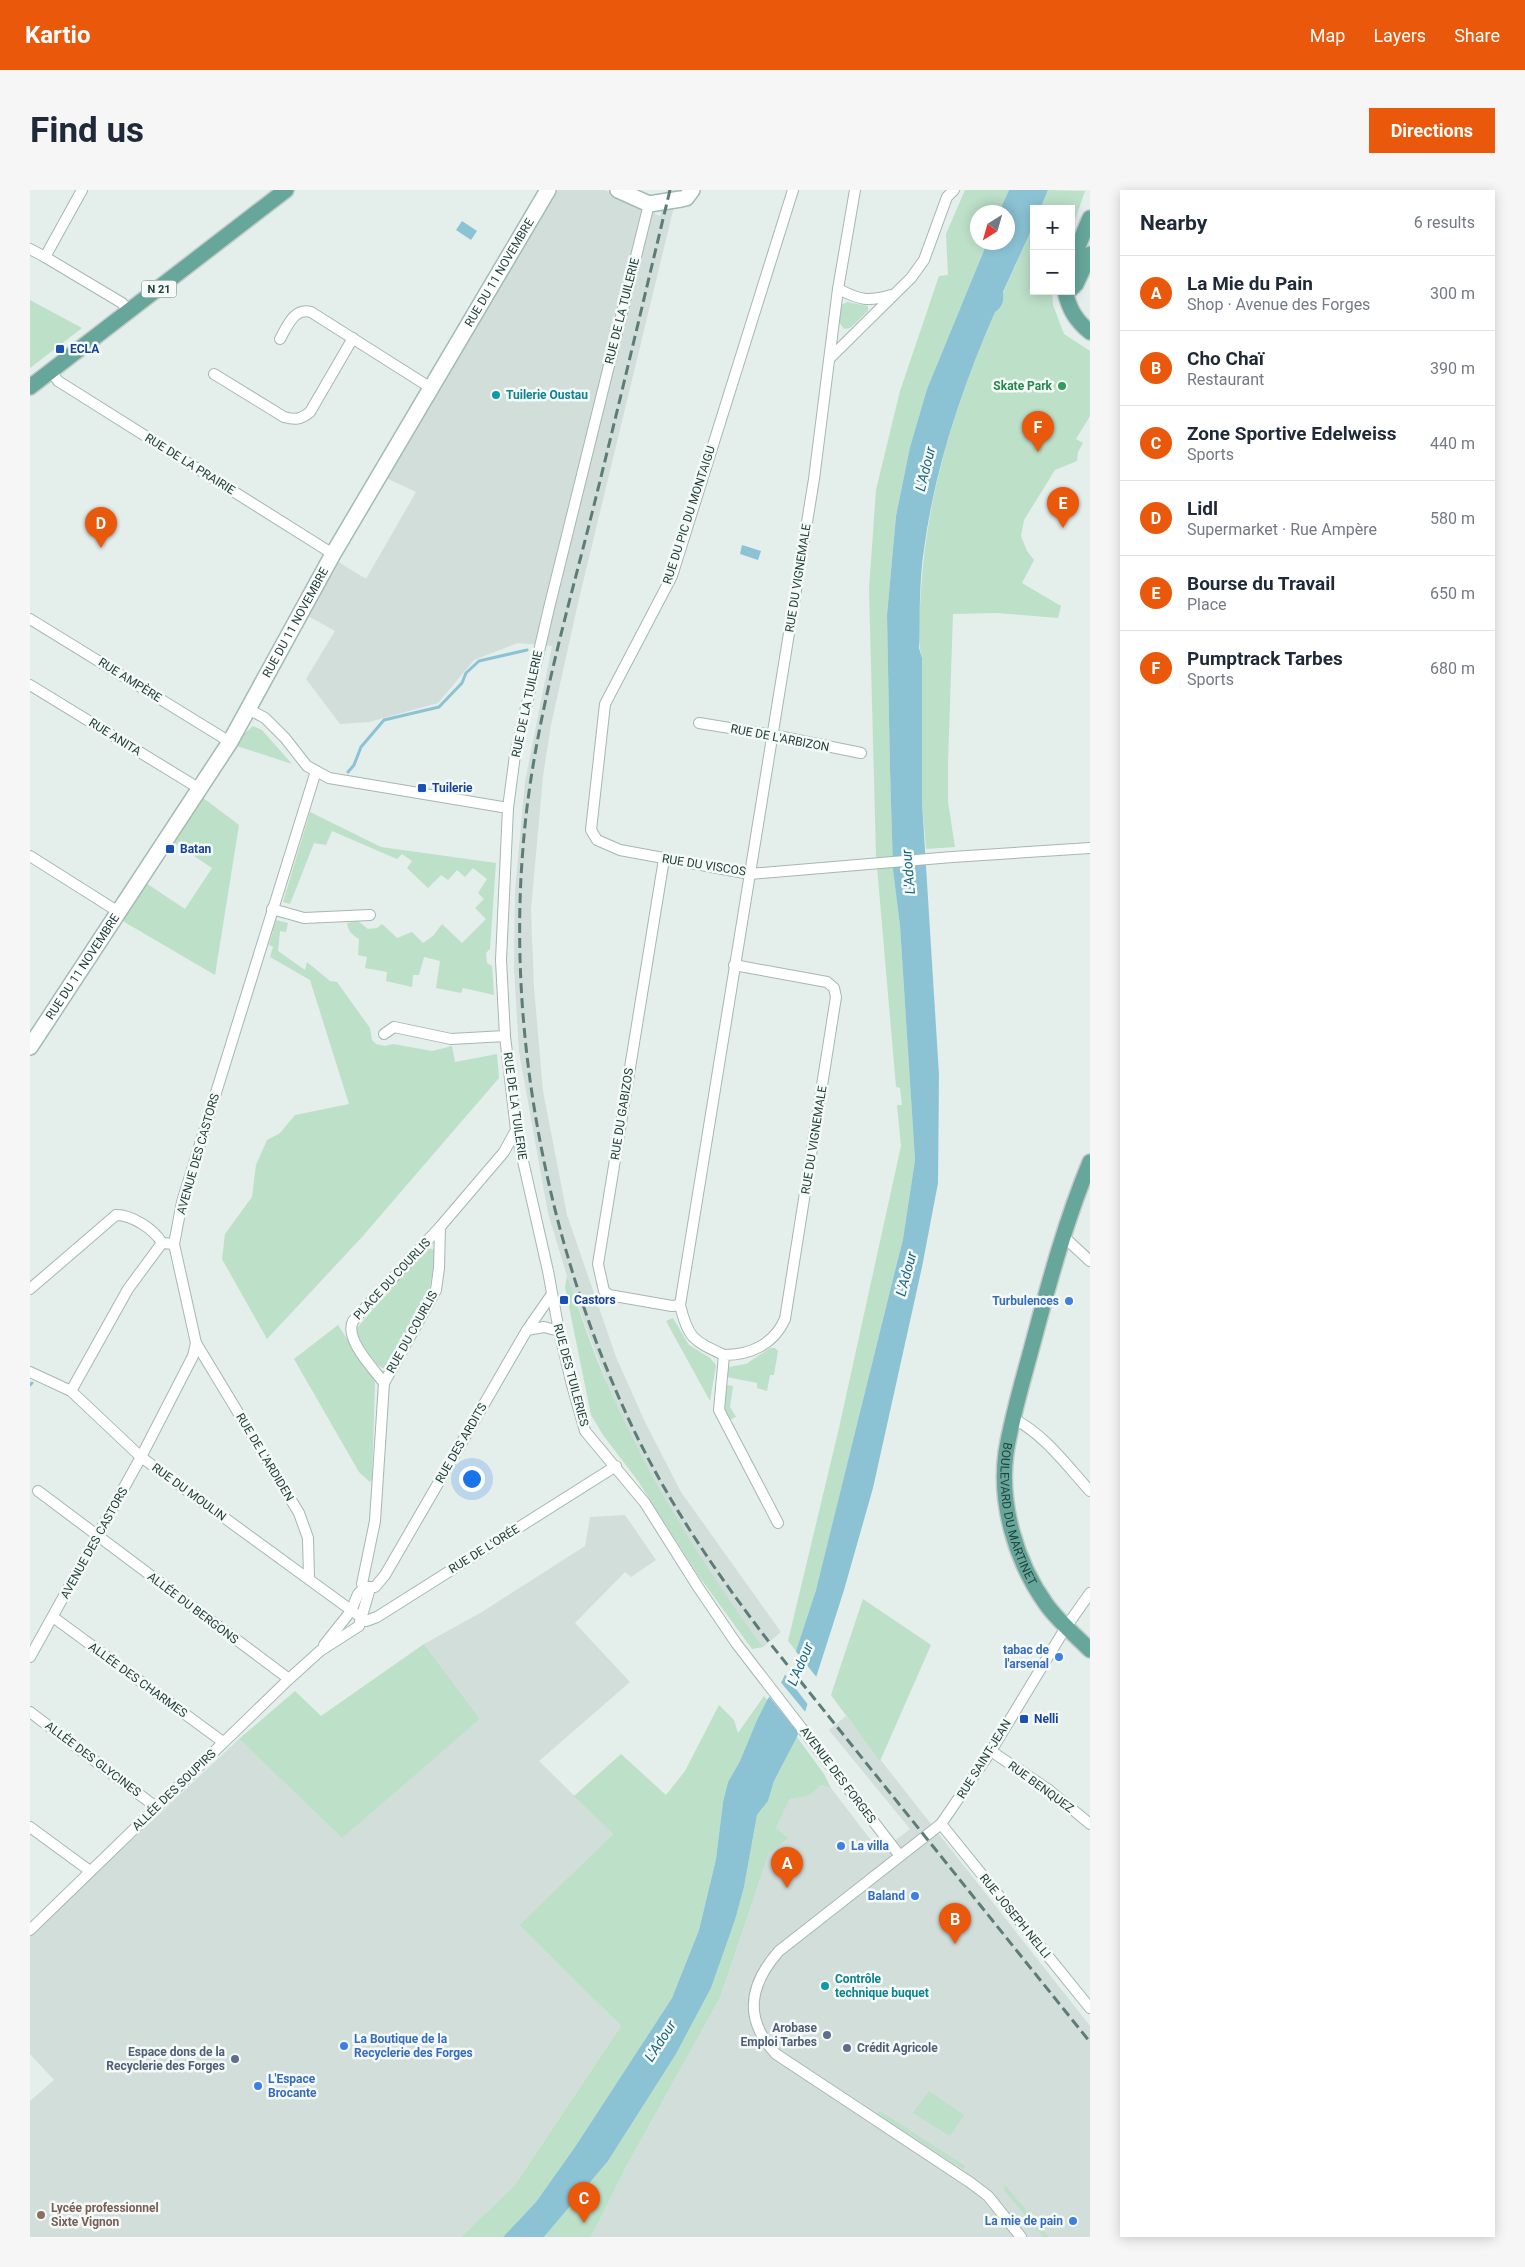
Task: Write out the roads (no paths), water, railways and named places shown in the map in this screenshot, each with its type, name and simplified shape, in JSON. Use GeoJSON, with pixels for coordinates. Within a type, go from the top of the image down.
{"type":"FeatureCollection","features":[{"type":"Feature","properties":{"kind":"main road","name":"N 21"},"geometry":{"type":"LineString","coordinates":[[30,387],[130,312],[286,190]]}},
{"type":"Feature","properties":{"kind":"main road"},"geometry":{"type":"LineString","coordinates":[[1075,254],[1090,218]]}},
{"type":"Feature","properties":{"kind":"main road"},"geometry":{"type":"LineString","coordinates":[[1075,285],[1090,254]]}},
{"type":"Feature","properties":{"kind":"main road"},"geometry":{"type":"LineString","coordinates":[[1068,295],[1070,310],[1087,327]]}},
{"type":"Feature","properties":{"kind":"main road","name":"BOULEVARD DU MARTINET"},"geometry":{"type":"LineString","coordinates":[[1090,1162],[1063,1236],[1014,1419],[1006,1454],[1005,1474],[1012,1531],[1025,1567],[1046,1604],[1090,1650]]}},
{"type":"Feature","properties":{"kind":"street"},"geometry":{"type":"LineString","coordinates":[[45,257],[82,190]]}},
{"type":"Feature","properties":{"kind":"street","name":"RUE DU 11 NOVEMBRE"},"geometry":{"type":"LineString","coordinates":[[30,1046],[117,911],[200,790],[230,742],[332,554],[548,190]]}},
{"type":"Feature","properties":{"kind":"street"},"geometry":{"type":"LineString","coordinates":[[618,190],[649,204],[686,198],[692,190]]}},
{"type":"Feature","properties":{"kind":"street","name":"RUE DU PIC DU MONTAIGU"},"geometry":{"type":"LineString","coordinates":[[620,850],[597,840],[590,830],[605,704],[672,576],[793,190]]}},
{"type":"Feature","properties":{"kind":"street","name":"RUE DU VIGNEMALE"},"geometry":{"type":"LineString","coordinates":[[734,965],[827,982],[834,988],[836,997],[785,1319],[779,1332],[764,1345],[750,1352],[724,1355],[699,1343],[691,1336],[680,1305],[734,965],[814,479],[838,289],[855,190]]}},
{"type":"Feature","properties":{"kind":"street"},"geometry":{"type":"LineString","coordinates":[[830,358],[911,278],[924,260],[949,192]]}},
{"type":"Feature","properties":{"kind":"street","name":"RUE DE LA TUILERIE"},"geometry":{"type":"LineString","coordinates":[[535,1215],[516,1130],[506,1036],[501,960],[508,808],[515,754],[549,608],[649,204]]}},
{"type":"Feature","properties":{"kind":"street"},"geometry":{"type":"LineString","coordinates":[[30,249],[122,303],[130,312]]}},
{"type":"Feature","properties":{"kind":"street"},"geometry":{"type":"LineString","coordinates":[[838,289],[860,300],[876,300],[895,294]]}},
{"type":"Feature","properties":{"kind":"street"},"geometry":{"type":"LineString","coordinates":[[280,339],[295,314],[306,311],[353,338],[431,388]]}},
{"type":"Feature","properties":{"kind":"street"},"geometry":{"type":"LineString","coordinates":[[214,374],[284,417],[294,420],[303,418],[310,412],[353,338]]}},
{"type":"Feature","properties":{"kind":"street","name":"RUE DE LA PRAIRIE"},"geometry":{"type":"LineString","coordinates":[[51,371],[58,381],[332,554]]}},
{"type":"Feature","properties":{"kind":"street","name":"RUE AMPÈRE"},"geometry":{"type":"LineString","coordinates":[[30,619],[230,742]]}},
{"type":"Feature","properties":{"kind":"street","name":"RUE ANITA"},"geometry":{"type":"LineString","coordinates":[[30,685],[200,790]]}},
{"type":"Feature","properties":{"kind":"street"},"geometry":{"type":"LineString","coordinates":[[248,709],[265,718],[285,738],[299,758],[328,778],[508,808]]}},
{"type":"Feature","properties":{"kind":"street","name":"RUE DE L'ARBIZON"},"geometry":{"type":"LineString","coordinates":[[699,724],[773,735],[861,754]]}},
{"type":"Feature","properties":{"kind":"street","name":"AVENUE DES CASTORS"},"geometry":{"type":"LineString","coordinates":[[30,1657],[141,1457],[193,1356],[196,1343],[174,1244],[182,1202],[316,771]]}},
{"type":"Feature","properties":{"kind":"street","name":"RUE DU VISCOS"},"geometry":{"type":"LineString","coordinates":[[620,850],[750,874],[952,857],[1090,848]]}},
{"type":"Feature","properties":{"kind":"street"},"geometry":{"type":"LineString","coordinates":[[30,856],[117,911]]}},
{"type":"Feature","properties":{"kind":"street","name":"RUE DU GABIZOS"},"geometry":{"type":"LineString","coordinates":[[664,859],[598,1264],[604,1291],[609,1295],[672,1306],[680,1305]]}},
{"type":"Feature","properties":{"kind":"street"},"geometry":{"type":"LineString","coordinates":[[272,910],[304,918],[370,915]]}},
{"type":"Feature","properties":{"kind":"street"},"geometry":{"type":"LineString","coordinates":[[384,1034],[394,1027],[451,1039],[506,1036]]}},
{"type":"Feature","properties":{"kind":"street"},"geometry":{"type":"LineString","coordinates":[[440,1227],[504,1152],[516,1130]]}},
{"type":"Feature","properties":{"kind":"street"},"geometry":{"type":"LineString","coordinates":[[30,1290],[116,1215],[125,1215],[156,1234],[162,1243]]}},
{"type":"Feature","properties":{"kind":"street","name":"RUE DES TUILERIES"},"geometry":{"type":"LineString","coordinates":[[535,1215],[559,1331],[585,1430],[616,1466]]}},
{"type":"Feature","properties":{"kind":"street","name":"RUE DU COURLIS"},"geometry":{"type":"LineString","coordinates":[[368,1587],[362,1584],[375,1521],[384,1383],[436,1290],[439,1268],[440,1227]]}},
{"type":"Feature","properties":{"kind":"street","name":"PLACE DU COURLIS"},"geometry":{"type":"LineString","coordinates":[[384,1383],[354,1342],[350,1326],[440,1227]]}},
{"type":"Feature","properties":{"kind":"street"},"geometry":{"type":"LineString","coordinates":[[1063,1236],[1090,1261]]}},
{"type":"Feature","properties":{"kind":"street"},"geometry":{"type":"LineString","coordinates":[[162,1243],[174,1244]]}},
{"type":"Feature","properties":{"kind":"street"},"geometry":{"type":"LineString","coordinates":[[71,1391],[128,1289],[162,1243]]}},
{"type":"Feature","properties":{"kind":"street","name":"RUE DES ARDITS"},"geometry":{"type":"LineString","coordinates":[[351,1612],[358,1594],[368,1587],[374,1588],[385,1575],[527,1330],[552,1294]]}},
{"type":"Feature","properties":{"kind":"street"},"geometry":{"type":"LineString","coordinates":[[527,1330],[544,1327],[559,1331]]}},
{"type":"Feature","properties":{"kind":"street","name":"RUE DE L'ARDIDEN"},"geometry":{"type":"LineString","coordinates":[[196,1343],[299,1513],[308,1538],[309,1578]]}},
{"type":"Feature","properties":{"kind":"street"},"geometry":{"type":"LineString","coordinates":[[724,1355],[719,1410],[778,1523]]}},
{"type":"Feature","properties":{"kind":"street","name":"RUE DU MOULIN"},"geometry":{"type":"LineString","coordinates":[[30,1372],[71,1391],[141,1457],[309,1578],[351,1612]]}},
{"type":"Feature","properties":{"kind":"street"},"geometry":{"type":"LineString","coordinates":[[1014,1419],[1037,1434],[1090,1491]]}},
{"type":"Feature","properties":{"kind":"street","name":"RUE DE L'ORÉE"},"geometry":{"type":"LineString","coordinates":[[362,1619],[366,1621],[377,1617],[616,1466]]}},
{"type":"Feature","properties":{"kind":"street","name":"AVENUE DES FORGES"},"geometry":{"type":"LineString","coordinates":[[616,1466],[645,1503],[736,1643],[900,1856]]}},
{"type":"Feature","properties":{"kind":"street","name":"ALLÉE DU BERGONS"},"geometry":{"type":"LineString","coordinates":[[38,1491],[289,1679]]}},
{"type":"Feature","properties":{"kind":"street"},"geometry":{"type":"LineString","coordinates":[[351,1612],[362,1619],[368,1587]]}},
{"type":"Feature","properties":{"kind":"street","name":"RUE SAINT-JEAN"},"geometry":{"type":"LineString","coordinates":[[900,1856],[941,1824],[990,1751],[1066,1627],[1090,1593]]}},
{"type":"Feature","properties":{"kind":"street","name":"ALLÉE DES SOUPIRS"},"geometry":{"type":"LineString","coordinates":[[320,1651],[351,1612]]}},
{"type":"Feature","properties":{"kind":"street","name":"ALLÉE DES CHARMES"},"geometry":{"type":"LineString","coordinates":[[53,1617],[223,1742]]}},
{"type":"Feature","properties":{"kind":"street","name":"ALLÉE DES SOUPIRS"},"geometry":{"type":"LineString","coordinates":[[30,1930],[289,1679],[320,1651],[359,1626],[362,1619]]}},
{"type":"Feature","properties":{"kind":"street","name":"ALLÉE DES GLYCINES"},"geometry":{"type":"LineString","coordinates":[[30,1712],[156,1807]]}},
{"type":"Feature","properties":{"kind":"street","name":"RUE BENQUEZ"},"geometry":{"type":"LineString","coordinates":[[990,1751],[1049,1790],[1090,1824]]}},
{"type":"Feature","properties":{"kind":"street","name":"RUE JOSEPH NELLI"},"geometry":{"type":"LineString","coordinates":[[941,1824],[1090,2008]]}},
{"type":"Feature","properties":{"kind":"street"},"geometry":{"type":"LineString","coordinates":[[30,1827],[90,1871]]}},
{"type":"Feature","properties":{"kind":"street"},"geometry":{"type":"LineString","coordinates":[[900,1856],[807,1928],[770,1961],[756,1985],[754,2013],[758,2029],[766,2044],[776,2054],[988,2196],[1021,2237]]}},
{"type":"Feature","properties":{"kind":"water","name":"L'Adour"},"geometry":{"type":"Polygon","coordinates":[[[1009,190],[1048,190],[1042,205],[1030,205],[1030,233],[1003,292],[1002,304],[995,312],[951,428],[935,488],[922,561],[919,648],[922,658],[922,802],[939,1075],[938,1183],[922,1267],[873,1488],[844,1590],[797,1737],[774,1781],[768,1801],[757,1815],[744,1887],[735,1920],[711,1988],[676,2054],[608,2161],[544,2237],[503,2237],[536,2202],[575,2147],[672,1998],[699,1930],[716,1859],[723,1802],[728,1782],[740,1761],[767,1700],[782,1681],[796,1651],[816,1590],[903,1239],[915,1160],[900,926],[893,870],[890,770],[887,615],[896,516],[910,447],[927,389],[984,250],[1015,250],[1015,205],[1002,205],[1009,190]]]}},
{"type":"Feature","properties":{"kind":"water"},"geometry":{"type":"Polygon","coordinates":[[[462,221],[477,231],[471,240],[456,230],[462,221]]]}},
{"type":"Feature","properties":{"kind":"water"},"geometry":{"type":"Polygon","coordinates":[[[742,545],[761,551],[758,560],[740,554],[742,545]]]}},
{"type":"Feature","properties":{"kind":"waterway"},"geometry":{"type":"LineString","coordinates":[[348,772],[354,765],[361,747],[384,720],[439,707],[462,683],[466,673],[479,661],[527,650]]}},
{"type":"Feature","properties":{"kind":"railway"},"geometry":{"type":"LineString","coordinates":[[670,190],[610,442],[558,645],[540,726],[527,807],[520,920],[522,994],[528,1068],[540,1142],[556,1215],[577,1286],[601,1356],[630,1422],[676,1508],[711,1563],[769,1642],[1090,2042]]}},
{"type":"Feature","properties":{"kind":"place","name":"ECLA"},"geometry":{"type":"Point","coordinates":[60,349]}},
{"type":"Feature","properties":{"kind":"place","name":"Skate Park"},"geometry":{"type":"Point","coordinates":[1062,386]}},
{"type":"Feature","properties":{"kind":"place","name":"Tuilerie Oustau"},"geometry":{"type":"Point","coordinates":[496,395]}},
{"type":"Feature","properties":{"kind":"place","name":"Pumptrack Tarbes"},"geometry":{"type":"Point","coordinates":[1038,452]}},
{"type":"Feature","properties":{"kind":"place","name":"Bourse du Travail"},"geometry":{"type":"Point","coordinates":[1063,528]}},
{"type":"Feature","properties":{"kind":"place","name":"Lidl"},"geometry":{"type":"Point","coordinates":[101,548]}},
{"type":"Feature","properties":{"kind":"place","name":"Tuilerie"},"geometry":{"type":"Point","coordinates":[422,788]}},
{"type":"Feature","properties":{"kind":"place","name":"Batan"},"geometry":{"type":"Point","coordinates":[170,849]}},
{"type":"Feature","properties":{"kind":"place","name":"Castors"},"geometry":{"type":"Point","coordinates":[564,1300]}},
{"type":"Feature","properties":{"kind":"place","name":"Turbulences"},"geometry":{"type":"Point","coordinates":[1069,1301]}},
{"type":"Feature","properties":{"kind":"place","name":"tabac de l'arsenal"},"geometry":{"type":"Point","coordinates":[1059,1657]}},
{"type":"Feature","properties":{"kind":"place","name":"Nelli"},"geometry":{"type":"Point","coordinates":[1024,1719]}},
{"type":"Feature","properties":{"kind":"place","name":"La villa"},"geometry":{"type":"Point","coordinates":[841,1846]}},
{"type":"Feature","properties":{"kind":"place","name":"La Mie du Pain"},"geometry":{"type":"Point","coordinates":[787,1888]}},
{"type":"Feature","properties":{"kind":"place","name":"Baland"},"geometry":{"type":"Point","coordinates":[915,1896]}},
{"type":"Feature","properties":{"kind":"place","name":"Cho Chaï"},"geometry":{"type":"Point","coordinates":[955,1944]}},
{"type":"Feature","properties":{"kind":"place","name":"Contrôle technique buquet"},"geometry":{"type":"Point","coordinates":[825,1986]}},
{"type":"Feature","properties":{"kind":"place","name":"Arobase Emploi Tarbes"},"geometry":{"type":"Point","coordinates":[827,2035]}},
{"type":"Feature","properties":{"kind":"place","name":"La Boutique de la Recyclerie des Forges"},"geometry":{"type":"Point","coordinates":[344,2046]}},
{"type":"Feature","properties":{"kind":"place","name":"Crédit Agricole"},"geometry":{"type":"Point","coordinates":[847,2048]}},
{"type":"Feature","properties":{"kind":"place","name":"Espace dons de la Recyclerie des Forges"},"geometry":{"type":"Point","coordinates":[235,2059]}},
{"type":"Feature","properties":{"kind":"place","name":"L'Espace Brocante"},"geometry":{"type":"Point","coordinates":[258,2086]}},
{"type":"Feature","properties":{"kind":"place","name":"Lycée professionnel Sixte Vignon"},"geometry":{"type":"Point","coordinates":[41,2215]}},
{"type":"Feature","properties":{"kind":"place","name":"La mie de pain"},"geometry":{"type":"Point","coordinates":[1073,2221]}},
{"type":"Feature","properties":{"kind":"place","name":"Zone Sportive Edelweiss"},"geometry":{"type":"Point","coordinates":[584,2223]}}]}
